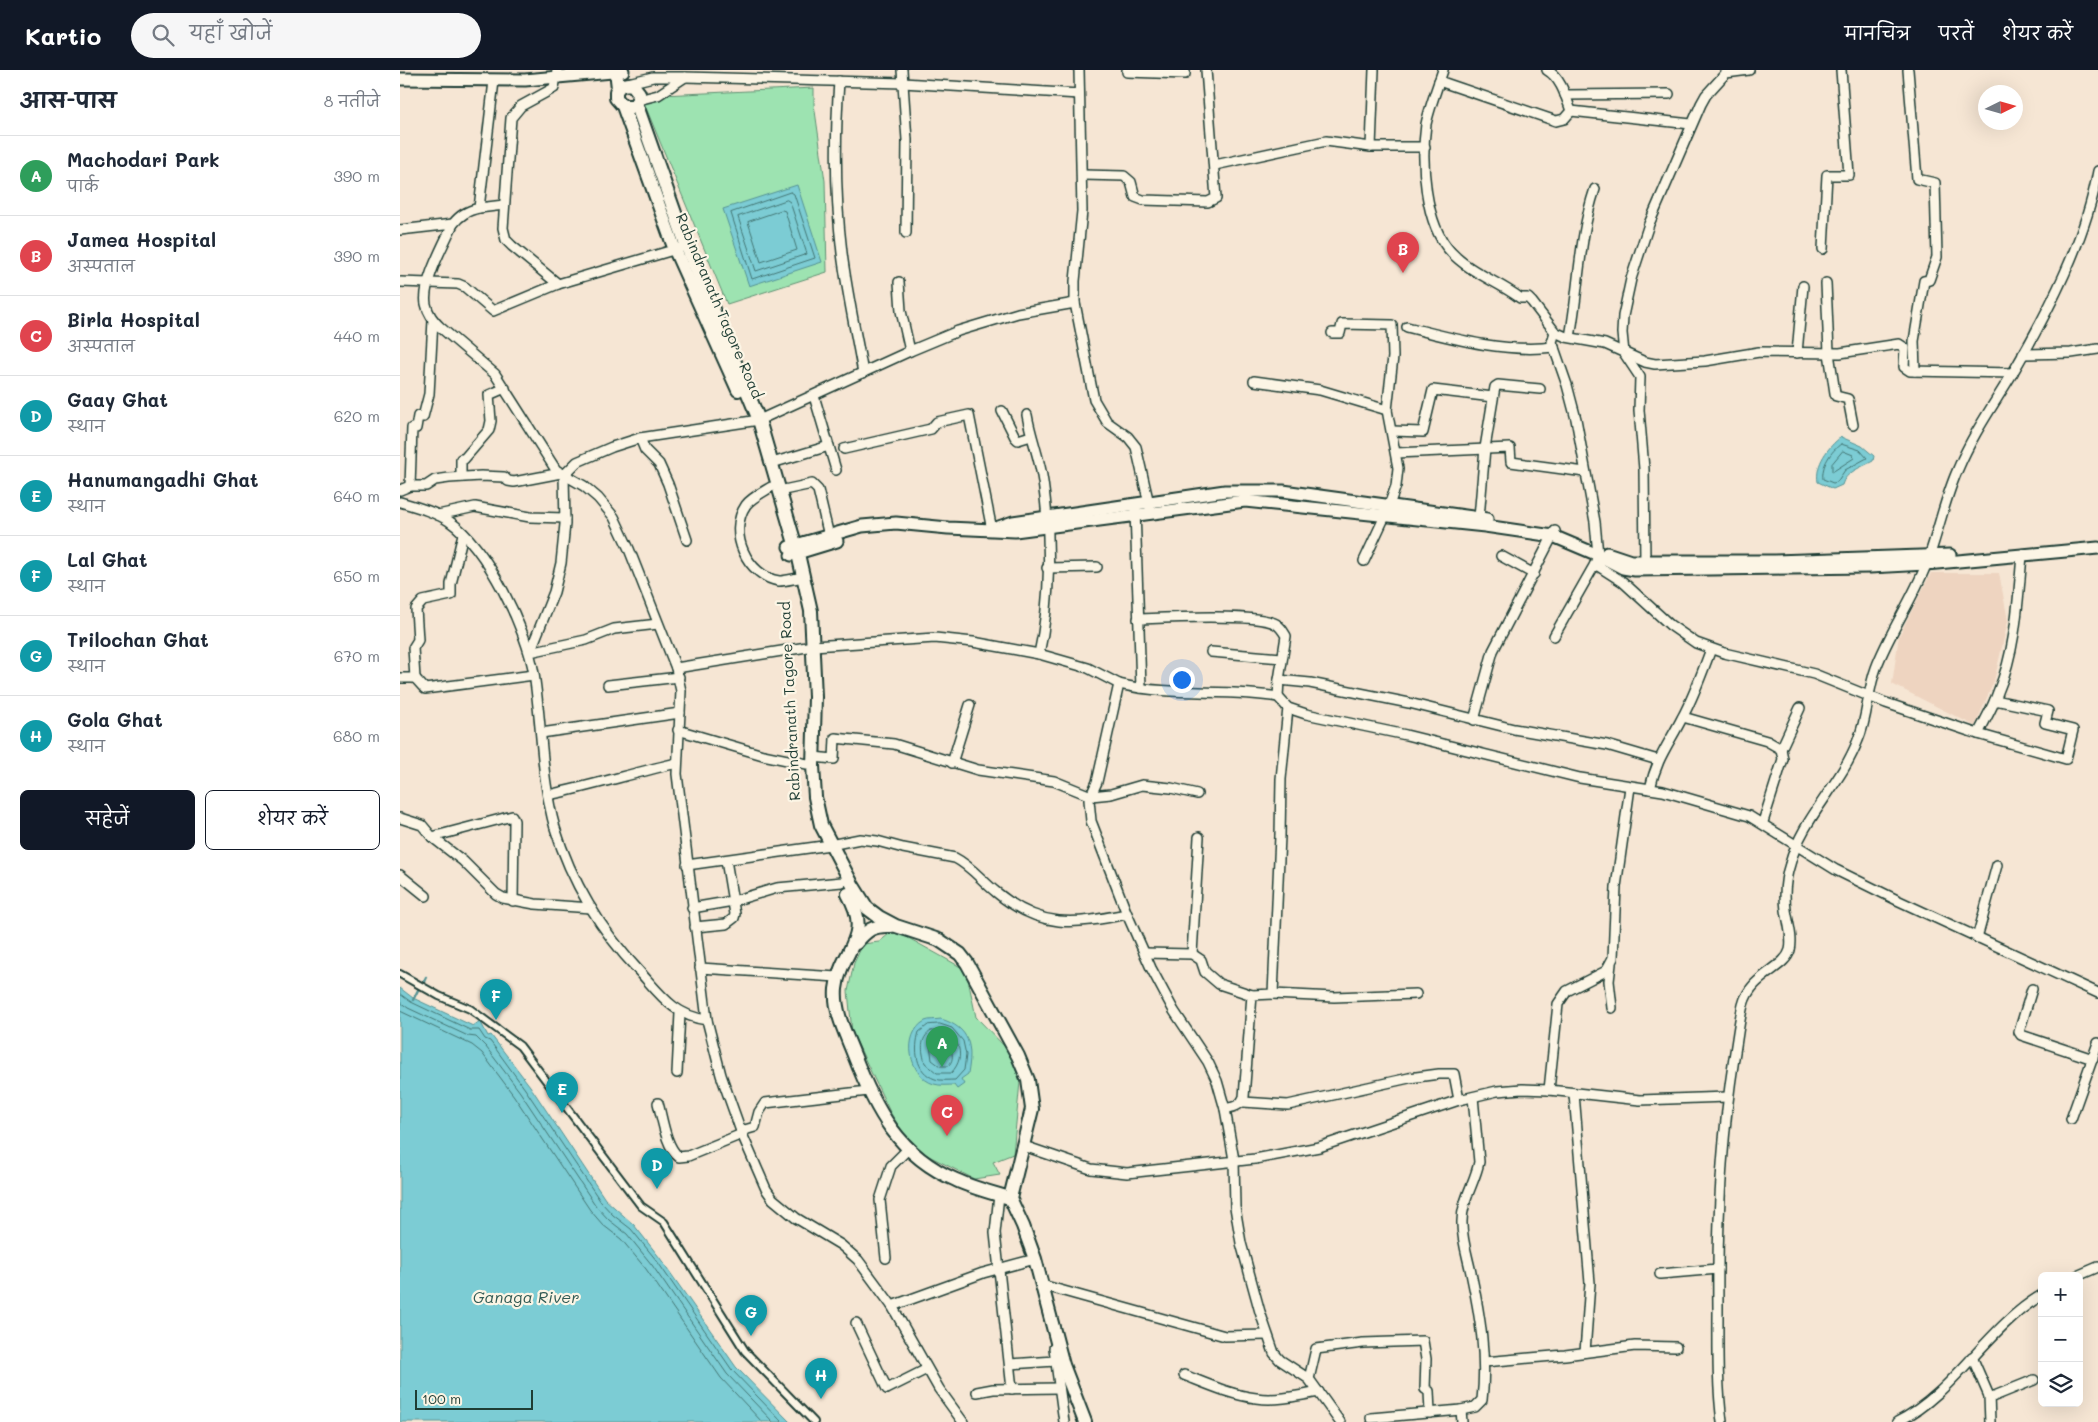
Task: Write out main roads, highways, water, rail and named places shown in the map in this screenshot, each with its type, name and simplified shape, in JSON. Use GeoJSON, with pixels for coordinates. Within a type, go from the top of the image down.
{"type":"FeatureCollection","features":[{"type":"Feature","properties":{"kind":"main road"},"geometry":{"type":"LineString","coordinates":[[619,70],[624,85]]}},
{"type":"Feature","properties":{"kind":"main road","name":"Rabindranath Tagore Road"},"geometry":{"type":"LineString","coordinates":[[681,248],[637,102],[638,89],[624,85],[616,98],[623,106],[681,248],[755,421],[772,463],[775,489]]}},
{"type":"Feature","properties":{"kind":"main road"},"geometry":{"type":"LineString","coordinates":[[623,106],[630,107],[637,102]]}},
{"type":"Feature","properties":{"kind":"main road","name":"Rabindranath Tagore Road"},"geometry":{"type":"LineString","coordinates":[[755,421],[811,611],[810,646]]}},
{"type":"Feature","properties":{"kind":"main road","name":"Rabindranath Tagore Road"},"geometry":{"type":"LineString","coordinates":[[794,550],[810,646],[815,697],[810,761],[815,797],[826,846],[842,882],[856,907],[859,924],[857,935],[838,978],[837,1006],[868,1091],[893,1131],[908,1149],[919,1159],[955,1180],[1005,1197],[1024,1146],[1032,1109],[1028,1080],[1018,1056],[967,963],[960,954],[940,940],[896,926],[867,908],[826,846]]}},
{"type":"Feature","properties":{"kind":"main road"},"geometry":{"type":"LineString","coordinates":[[851,949],[866,930],[876,926],[896,926]]}},
{"type":"Feature","properties":{"kind":"main road"},"geometry":{"type":"LineString","coordinates":[[1005,1197],[1024,1226],[1035,1259],[1053,1333],[1085,1422]]}},
{"type":"Feature","properties":{"kind":"water"},"geometry":{"type":"Polygon","coordinates":[[[797,185],[822,262],[749,286],[723,209],[797,185]]]}},
{"type":"Feature","properties":{"kind":"water"},"geometry":{"type":"Polygon","coordinates":[[[1841,437],[1862,446],[1874,456],[1873,461],[1850,473],[1842,485],[1833,489],[1818,482],[1818,475],[1821,462],[1827,451],[1841,437]]]}},
{"type":"Feature","properties":{"kind":"water","name":"Ganaga River"},"geometry":{"type":"Polygon","coordinates":[[[400,988],[413,998],[473,1026],[480,1021],[488,1036],[491,1035],[530,1086],[605,1199],[634,1225],[660,1258],[736,1367],[790,1422],[400,1422],[400,988]]]}},
{"type":"Feature","properties":{"kind":"water"},"geometry":{"type":"Polygon","coordinates":[[[941,1019],[958,1027],[964,1033],[969,1047],[968,1074],[961,1079],[964,1084],[957,1089],[954,1085],[936,1085],[925,1080],[919,1073],[911,1055],[913,1035],[917,1027],[927,1020],[941,1019]]]}},
{"type":"Feature","properties":{"kind":"waterway"},"geometry":{"type":"LineString","coordinates":[[413,1000],[426,977]]}},
{"type":"Feature","properties":{"kind":"place","name":"Jamea Hospital"},"geometry":{"type":"Point","coordinates":[1403,273]}},
{"type":"Feature","properties":{"kind":"place","name":"Lal Ghat"},"geometry":{"type":"Point","coordinates":[496,1020]}},
{"type":"Feature","properties":{"kind":"place","name":"Machodari Park"},"geometry":{"type":"Point","coordinates":[942,1067]}},
{"type":"Feature","properties":{"kind":"place","name":"Hanumangadhi Ghat"},"geometry":{"type":"Point","coordinates":[562,1113]}},
{"type":"Feature","properties":{"kind":"place","name":"Birla Hospital"},"geometry":{"type":"Point","coordinates":[947,1136]}},
{"type":"Feature","properties":{"kind":"place","name":"Gaay Ghat"},"geometry":{"type":"Point","coordinates":[657,1189]}},
{"type":"Feature","properties":{"kind":"place","name":"Trilochan Ghat"},"geometry":{"type":"Point","coordinates":[751,1336]}},
{"type":"Feature","properties":{"kind":"place","name":"Gola Ghat"},"geometry":{"type":"Point","coordinates":[821,1399]}}]}
